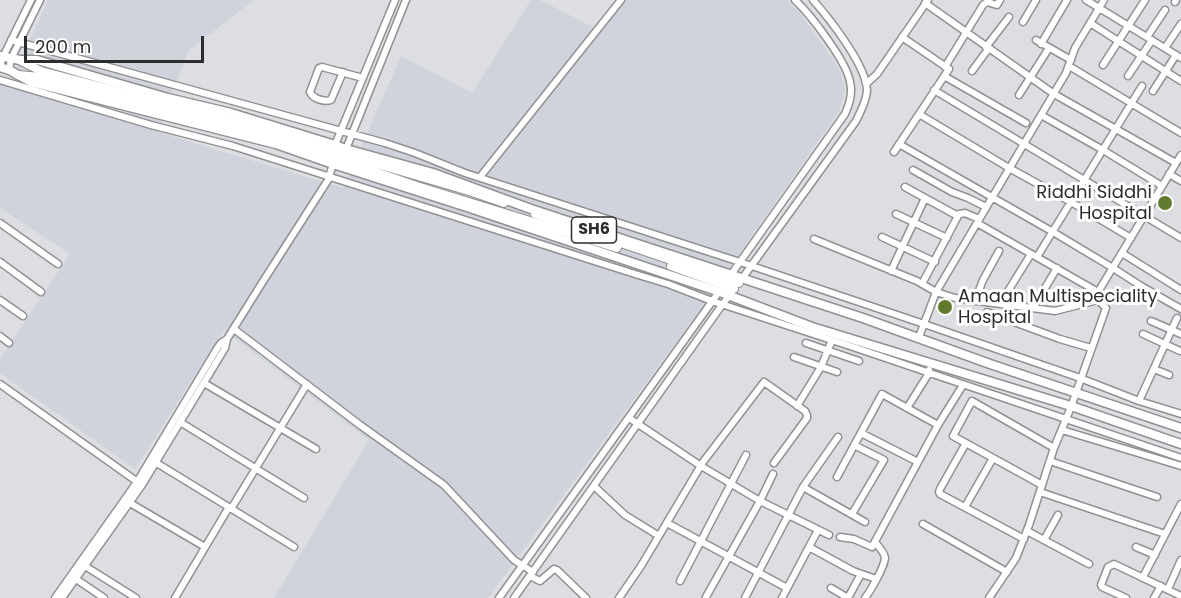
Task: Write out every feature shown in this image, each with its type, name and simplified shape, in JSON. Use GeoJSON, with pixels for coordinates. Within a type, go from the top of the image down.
{"type":"FeatureCollection","features":[{"type":"Feature","properties":{"kind":"highway","name":"SH6"},"geometry":{"type":"LineString","coordinates":[[8,58],[37,60],[168,98],[231,113],[433,173],[736,287],[919,338],[1181,428]]}},
{"type":"Feature","properties":{"kind":"highway"},"geometry":{"type":"LineString","coordinates":[[6,70],[31,82],[276,144],[470,208],[726,283],[812,327],[1071,407],[1181,444]]}},
{"type":"Feature","properties":{"kind":"main road"},"geometry":{"type":"LineString","coordinates":[[8,58],[41,71],[281,134],[449,185],[726,283]]}},
{"type":"Feature","properties":{"kind":"main road"},"geometry":{"type":"LineString","coordinates":[[6,70],[279,139],[417,186],[726,283]]}},
{"type":"Feature","properties":{"kind":"street"},"geometry":{"type":"LineString","coordinates":[[6,70],[11,40],[31,0]]}},
{"type":"Feature","properties":{"kind":"street"},"geometry":{"type":"LineString","coordinates":[[8,58],[19,42],[40,0]]}},
{"type":"Feature","properties":{"kind":"street"},"geometry":{"type":"LineString","coordinates":[[334,145],[395,0]]}},
{"type":"Feature","properties":{"kind":"street"},"geometry":{"type":"LineString","coordinates":[[346,149],[406,0]]}},
{"type":"Feature","properties":{"kind":"street"},"geometry":{"type":"LineString","coordinates":[[480,177],[621,0]]}},
{"type":"Feature","properties":{"kind":"street"},"geometry":{"type":"LineString","coordinates":[[499,598],[726,283],[850,104],[850,82],[847,71],[812,18],[795,0]]}},
{"type":"Feature","properties":{"kind":"street"},"geometry":{"type":"LineString","coordinates":[[514,598],[722,304],[856,121],[865,100],[866,84],[858,63],[839,33],[813,0]]}},
{"type":"Feature","properties":{"kind":"street"},"geometry":{"type":"LineString","coordinates":[[945,67],[982,5],[987,2],[997,5],[1000,0]]}},
{"type":"Feature","properties":{"kind":"street"},"geometry":{"type":"LineString","coordinates":[[1023,22],[1036,0]]}},
{"type":"Feature","properties":{"kind":"street"},"geometry":{"type":"LineString","coordinates":[[1067,0],[1038,42],[1181,133]]}},
{"type":"Feature","properties":{"kind":"street"},"geometry":{"type":"LineString","coordinates":[[1086,0],[1179,57],[1166,71],[1153,91]]}},
{"type":"Feature","properties":{"kind":"street"},"geometry":{"type":"LineString","coordinates":[[919,338],[936,292],[1054,94],[1066,73],[1075,48],[1104,0]]}},
{"type":"Feature","properties":{"kind":"street"},"geometry":{"type":"LineString","coordinates":[[1102,65],[1145,0]]}},
{"type":"Feature","properties":{"kind":"street"},"geometry":{"type":"LineString","coordinates":[[866,84],[877,74],[926,2],[1054,94],[1176,164]]}},
{"type":"Feature","properties":{"kind":"street"},"geometry":{"type":"LineString","coordinates":[[1128,76],[1142,56],[1165,10]]}},
{"type":"Feature","properties":{"kind":"street"},"geometry":{"type":"LineString","coordinates":[[972,71],[1008,17]]}},
{"type":"Feature","properties":{"kind":"street"},"geometry":{"type":"LineString","coordinates":[[386,22],[396,26]]}},
{"type":"Feature","properties":{"kind":"street"},"geometry":{"type":"LineString","coordinates":[[1090,23],[1181,81]]}},
{"type":"Feature","properties":{"kind":"street"},"geometry":{"type":"LineString","coordinates":[[1165,48],[1181,24]]}},
{"type":"Feature","properties":{"kind":"street"},"geometry":{"type":"LineString","coordinates":[[894,152],[949,69],[902,37]]}},
{"type":"Feature","properties":{"kind":"street"},"geometry":{"type":"LineString","coordinates":[[11,40],[416,153],[480,177],[924,324],[1181,414]]}},
{"type":"Feature","properties":{"kind":"street"},"geometry":{"type":"LineString","coordinates":[[1019,95],[1048,48]]}},
{"type":"Feature","properties":{"kind":"street"},"geometry":{"type":"LineString","coordinates":[[343,72],[331,100],[310,95],[319,68],[322,67],[343,72],[363,78]]}},
{"type":"Feature","properties":{"kind":"street"},"geometry":{"type":"LineString","coordinates":[[944,76],[1026,123]]}},
{"type":"Feature","properties":{"kind":"street"},"geometry":{"type":"LineString","coordinates":[[0,80],[151,125],[224,143],[668,284],[712,301],[1181,458]]}},
{"type":"Feature","properties":{"kind":"street"},"geometry":{"type":"LineString","coordinates":[[1037,257],[1142,86]]}},
{"type":"Feature","properties":{"kind":"street"},"geometry":{"type":"LineString","coordinates":[[934,90],[1181,238]]}},
{"type":"Feature","properties":{"kind":"street"},"geometry":{"type":"LineString","coordinates":[[919,114],[1131,238]]}},
{"type":"Feature","properties":{"kind":"street"},"geometry":{"type":"LineString","coordinates":[[1041,115],[1162,186]]}},
{"type":"Feature","properties":{"kind":"street"},"geometry":{"type":"LineString","coordinates":[[899,144],[1113,267],[1181,309]]}},
{"type":"Feature","properties":{"kind":"street"},"geometry":{"type":"LineString","coordinates":[[814,240],[955,298],[1055,311],[1098,296],[1181,155]]}},
{"type":"Feature","properties":{"kind":"street"},"geometry":{"type":"LineString","coordinates":[[62,598],[130,503],[218,347],[234,329],[329,176],[333,164]]}},
{"type":"Feature","properties":{"kind":"street"},"geometry":{"type":"LineString","coordinates":[[913,170],[952,192],[986,207]]}},
{"type":"Feature","properties":{"kind":"street"},"geometry":{"type":"LineString","coordinates":[[1169,174],[1181,181]]}},
{"type":"Feature","properties":{"kind":"street"},"geometry":{"type":"LineString","coordinates":[[905,187],[956,215],[965,213],[1098,296],[1106,308],[1054,448],[1024,539],[1016,558],[989,598]]}},
{"type":"Feature","properties":{"kind":"street"},"geometry":{"type":"LineString","coordinates":[[891,271],[925,198]]}},
{"type":"Feature","properties":{"kind":"street"},"geometry":{"type":"LineString","coordinates":[[784,199],[794,205]]}},
{"type":"Feature","properties":{"kind":"street"},"geometry":{"type":"LineString","coordinates":[[896,214],[947,237]]}},
{"type":"Feature","properties":{"kind":"street"},"geometry":{"type":"LineString","coordinates":[[922,284],[959,214]]}},
{"type":"Feature","properties":{"kind":"street"},"geometry":{"type":"LineString","coordinates":[[0,223],[58,264]]}},
{"type":"Feature","properties":{"kind":"street"},"geometry":{"type":"LineString","coordinates":[[882,237],[935,262]]}},
{"type":"Feature","properties":{"kind":"street"},"geometry":{"type":"LineString","coordinates":[[975,301],[982,280],[999,251]]}},
{"type":"Feature","properties":{"kind":"street"},"geometry":{"type":"LineString","coordinates":[[1122,253],[1181,290]]}},
{"type":"Feature","properties":{"kind":"street"},"geometry":{"type":"LineString","coordinates":[[1000,304],[1031,254]]}},
{"type":"Feature","properties":{"kind":"street"},"geometry":{"type":"LineString","coordinates":[[0,262],[41,292]]}},
{"type":"Feature","properties":{"kind":"street"},"geometry":{"type":"LineString","coordinates":[[1033,308],[1056,268]]}},
{"type":"Feature","properties":{"kind":"street"},"geometry":{"type":"LineString","coordinates":[[0,300],[23,316]]}},
{"type":"Feature","properties":{"kind":"street"},"geometry":{"type":"LineString","coordinates":[[987,312],[1091,348]]}},
{"type":"Feature","properties":{"kind":"street"},"geometry":{"type":"LineString","coordinates":[[1139,400],[1177,318]]}},
{"type":"Feature","properties":{"kind":"street"},"geometry":{"type":"LineString","coordinates":[[1151,321],[1181,334]]}},
{"type":"Feature","properties":{"kind":"street"},"geometry":{"type":"LineString","coordinates":[[234,329],[360,425],[444,485],[514,560],[540,581],[554,569],[557,570],[586,598]]}},
{"type":"Feature","properties":{"kind":"street"},"geometry":{"type":"LineString","coordinates":[[1143,334],[1180,351]]}},
{"type":"Feature","properties":{"kind":"street"},"geometry":{"type":"LineString","coordinates":[[0,336],[9,343]]}},
{"type":"Feature","properties":{"kind":"street"},"geometry":{"type":"LineString","coordinates":[[54,598],[155,462],[225,348],[227,339]]}},
{"type":"Feature","properties":{"kind":"street"},"geometry":{"type":"LineString","coordinates":[[797,406],[821,367],[832,340]]}},
{"type":"Feature","properties":{"kind":"street"},"geometry":{"type":"LineString","coordinates":[[806,344],[859,361]]}},
{"type":"Feature","properties":{"kind":"street"},"geometry":{"type":"LineString","coordinates":[[794,357],[837,372]]}},
{"type":"Feature","properties":{"kind":"street"},"geometry":{"type":"LineString","coordinates":[[907,408],[929,374],[931,363]]}},
{"type":"Feature","properties":{"kind":"street"},"geometry":{"type":"LineString","coordinates":[[1154,369],[1169,375]]}},
{"type":"Feature","properties":{"kind":"street"},"geometry":{"type":"LineString","coordinates":[[619,598],[641,566],[701,466],[764,382],[807,414],[807,418],[774,463]]}},
{"type":"Feature","properties":{"kind":"street"},"geometry":{"type":"LineString","coordinates":[[204,383],[316,449]]}},
{"type":"Feature","properties":{"kind":"street"},"geometry":{"type":"LineString","coordinates":[[0,384],[140,484]]}},
{"type":"Feature","properties":{"kind":"street"},"geometry":{"type":"LineString","coordinates":[[175,598],[307,384]]}},
{"type":"Feature","properties":{"kind":"street"},"geometry":{"type":"LineString","coordinates":[[840,537],[854,539],[872,547],[963,385]]}},
{"type":"Feature","properties":{"kind":"street"},"geometry":{"type":"LineString","coordinates":[[837,477],[882,394],[938,426]]}},
{"type":"Feature","properties":{"kind":"street"},"geometry":{"type":"LineString","coordinates":[[1054,448],[972,401],[953,436],[1041,488],[1166,534]]}},
{"type":"Feature","properties":{"kind":"street"},"geometry":{"type":"LineString","coordinates":[[629,418],[701,466],[760,501],[829,535]]}},
{"type":"Feature","properties":{"kind":"street"},"geometry":{"type":"LineString","coordinates":[[180,422],[304,498]]}},
{"type":"Feature","properties":{"kind":"street"},"geometry":{"type":"LineString","coordinates":[[1062,430],[1181,466]]}},
{"type":"Feature","properties":{"kind":"street"},"geometry":{"type":"LineString","coordinates":[[861,433],[918,462]]}},
{"type":"Feature","properties":{"kind":"street"},"geometry":{"type":"LineString","coordinates":[[746,598],[803,487],[838,437]]}},
{"type":"Feature","properties":{"kind":"street"},"geometry":{"type":"LineString","coordinates":[[966,443],[940,494],[1024,539]]}},
{"type":"Feature","properties":{"kind":"street"},"geometry":{"type":"LineString","coordinates":[[854,446],[884,460]]}},
{"type":"Feature","properties":{"kind":"street"},"geometry":{"type":"LineString","coordinates":[[852,514],[891,448]]}},
{"type":"Feature","properties":{"kind":"street"},"geometry":{"type":"LineString","coordinates":[[680,581],[746,455]]}},
{"type":"Feature","properties":{"kind":"street"},"geometry":{"type":"LineString","coordinates":[[965,507],[993,458]]}},
{"type":"Feature","properties":{"kind":"street"},"geometry":{"type":"LineString","coordinates":[[1050,461],[1157,497]]}},
{"type":"Feature","properties":{"kind":"street"},"geometry":{"type":"LineString","coordinates":[[155,462],[294,547]]}},
{"type":"Feature","properties":{"kind":"street"},"geometry":{"type":"LineString","coordinates":[[706,597],[773,474]]}},
{"type":"Feature","properties":{"kind":"street"},"geometry":{"type":"LineString","coordinates":[[594,486],[625,515],[659,536]]}},
{"type":"Feature","properties":{"kind":"street"},"geometry":{"type":"LineString","coordinates":[[803,487],[865,522]]}},
{"type":"Feature","properties":{"kind":"street"},"geometry":{"type":"LineString","coordinates":[[130,503],[205,548]]}},
{"type":"Feature","properties":{"kind":"street"},"geometry":{"type":"LineString","coordinates":[[1143,578],[1181,504]]}},
{"type":"Feature","properties":{"kind":"street"},"geometry":{"type":"LineString","coordinates":[[1044,540],[1058,516]]}},
{"type":"Feature","properties":{"kind":"street"},"geometry":{"type":"LineString","coordinates":[[667,523],[787,588]]}},
{"type":"Feature","properties":{"kind":"street"},"geometry":{"type":"LineString","coordinates":[[923,524],[1007,572]]}},
{"type":"Feature","properties":{"kind":"street"},"geometry":{"type":"LineString","coordinates":[[782,598],[818,530]]}},
{"type":"Feature","properties":{"kind":"street"},"geometry":{"type":"LineString","coordinates":[[1027,531],[1089,564]]}},
{"type":"Feature","properties":{"kind":"street"},"geometry":{"type":"LineString","coordinates":[[866,598],[885,559],[874,542]]}},
{"type":"Feature","properties":{"kind":"street"},"geometry":{"type":"LineString","coordinates":[[809,547],[853,571],[876,579]]}},
{"type":"Feature","properties":{"kind":"street"},"geometry":{"type":"LineString","coordinates":[[1136,547],[1155,555]]}},
{"type":"Feature","properties":{"kind":"street"},"geometry":{"type":"LineString","coordinates":[[1168,589],[1181,560]]}},
{"type":"Feature","properties":{"kind":"street"},"geometry":{"type":"LineString","coordinates":[[1126,598],[1101,585],[1108,567],[1114,564],[1181,596]]}},
{"type":"Feature","properties":{"kind":"street"},"geometry":{"type":"LineString","coordinates":[[85,566],[135,598]]}},
{"type":"Feature","properties":{"kind":"street"},"geometry":{"type":"LineString","coordinates":[[831,588],[848,598],[861,574]]}},
{"type":"Feature","properties":{"kind":"street"},"geometry":{"type":"LineString","coordinates":[[76,579],[104,598]]}},
{"type":"Feature","properties":{"kind":"street"},"geometry":{"type":"LineString","coordinates":[[1154,598],[1161,586]]}},
{"type":"Feature","properties":{"kind":"shaded area"},"geometry":{"type":"Polygon","coordinates":[[[48,0],[254,0],[188,51],[158,132],[343,188],[401,56],[472,93],[531,0],[540,0],[599,30],[622,0],[787,0],[800,13],[839,68],[845,89],[840,110],[704,304],[488,598],[274,598],[369,440],[224,330],[135,469],[0,373],[0,359],[70,254],[0,208],[0,83],[9,85],[48,0]]]}},
{"type":"Feature","properties":{"kind":"place","name":"Riddhi Siddhi Hospital"},"geometry":{"type":"Point","coordinates":[1165,203]}},
{"type":"Feature","properties":{"kind":"place","name":"Amaan Multispeciality Hospital"},"geometry":{"type":"Point","coordinates":[945,307]}}]}
